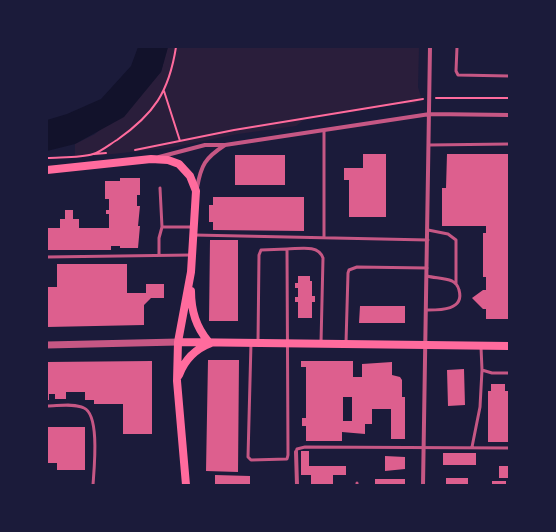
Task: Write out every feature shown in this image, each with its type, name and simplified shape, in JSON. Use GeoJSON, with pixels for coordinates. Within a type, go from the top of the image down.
{"type":"FeatureCollection","features":[{"type":"Feature","properties":{"kind":"main road"},"geometry":{"type":"LineString","coordinates":[[47,170],[151,159],[168,160],[179,164],[190,176],[196,191],[195,227],[191,272],[178,342],[176,381],[176,397],[186,485]]}},
{"type":"Feature","properties":{"kind":"main road"},"geometry":{"type":"LineString","coordinates":[[191,272],[193,311],[201,333],[211,341]]}},
{"type":"Feature","properties":{"kind":"main road"},"geometry":{"type":"LineString","coordinates":[[176,381],[187,359],[211,341]]}},
{"type":"Feature","properties":{"kind":"main road"},"geometry":{"type":"LineString","coordinates":[[178,342],[211,341],[509,346]]}},
{"type":"Feature","properties":{"kind":"street"},"geometry":{"type":"LineString","coordinates":[[423,485],[424,345],[428,240],[430,47]]}},
{"type":"Feature","properties":{"kind":"street"},"geometry":{"type":"LineString","coordinates":[[151,159],[205,145],[225,145],[430,114],[509,115]]}},
{"type":"Feature","properties":{"kind":"street"},"geometry":{"type":"LineString","coordinates":[[196,191],[200,172],[205,162],[211,154],[225,145]]}},
{"type":"Feature","properties":{"kind":"street"},"geometry":{"type":"LineString","coordinates":[[47,345],[178,342]]}},
{"type":"Feature","properties":{"kind":"street"},"geometry":{"type":"LineString","coordinates":[[296,452],[297,485]]}},
{"type":"Feature","properties":{"kind":"lane"},"geometry":{"type":"LineString","coordinates":[[457,47],[456,71],[458,75],[509,76]]}},
{"type":"Feature","properties":{"kind":"lane"},"geometry":{"type":"LineString","coordinates":[[324,130],[324,238]]}},
{"type":"Feature","properties":{"kind":"lane"},"geometry":{"type":"LineString","coordinates":[[429,145],[509,144]]}},
{"type":"Feature","properties":{"kind":"lane"},"geometry":{"type":"LineString","coordinates":[[159,255],[159,238],[162,227],[160,188]]}},
{"type":"Feature","properties":{"kind":"lane"},"geometry":{"type":"LineString","coordinates":[[162,227],[195,227]]}},
{"type":"Feature","properties":{"kind":"lane"},"geometry":{"type":"LineString","coordinates":[[426,310],[444,311],[454,306],[460,295],[456,284],[456,240],[448,234],[428,230]]}},
{"type":"Feature","properties":{"kind":"lane"},"geometry":{"type":"LineString","coordinates":[[194,235],[428,240]]}},
{"type":"Feature","properties":{"kind":"lane"},"geometry":{"type":"LineString","coordinates":[[287,249],[287,459],[251,460],[248,457],[259,255],[261,250],[265,249],[287,249],[316,249],[321,252],[323,258],[321,343]]}},
{"type":"Feature","properties":{"kind":"lane"},"geometry":{"type":"LineString","coordinates":[[47,257],[193,255]]}},
{"type":"Feature","properties":{"kind":"lane"},"geometry":{"type":"LineString","coordinates":[[346,343],[349,270],[357,267],[427,268]]}},
{"type":"Feature","properties":{"kind":"lane"},"geometry":{"type":"LineString","coordinates":[[427,276],[448,280],[456,284]]}},
{"type":"Feature","properties":{"kind":"lane"},"geometry":{"type":"LineString","coordinates":[[472,448],[480,408],[482,370],[481,345]]}},
{"type":"Feature","properties":{"kind":"lane"},"geometry":{"type":"LineString","coordinates":[[482,370],[492,373],[509,373]]}},
{"type":"Feature","properties":{"kind":"lane"},"geometry":{"type":"LineString","coordinates":[[47,406],[78,406],[86,408],[92,415],[94,426],[93,485]]}},
{"type":"Feature","properties":{"kind":"lane"},"geometry":{"type":"LineString","coordinates":[[296,452],[297,449],[305,447],[509,448]]}},
{"type":"Feature","properties":{"kind":"path"},"geometry":{"type":"LineString","coordinates":[[94,154],[129,131],[155,106],[164,91],[172,71],[176,47]]}},
{"type":"Feature","properties":{"kind":"path"},"geometry":{"type":"LineString","coordinates":[[164,91],[180,141]]}},
{"type":"Feature","properties":{"kind":"path"},"geometry":{"type":"LineString","coordinates":[[134,150],[406,100],[430,98],[509,98]]}},
{"type":"Feature","properties":{"kind":"path"},"geometry":{"type":"LineString","coordinates":[[47,158],[107,153]]}},
{"type":"Feature","properties":{"kind":"shaded area"},"geometry":{"type":"Polygon","coordinates":[[[138,47],[168,47],[161,72],[124,117],[75,144],[47,151],[47,120],[67,114],[101,99],[131,66],[138,47]]]}},
{"type":"Feature","properties":{"kind":"shaded area"},"geometry":{"type":"Polygon","coordinates":[[[168,47],[419,47],[418,87],[421,97],[417,102],[412,104],[399,104],[304,120],[296,126],[238,134],[169,148],[75,158],[75,144],[95,134],[161,72],[168,47]]]}},
{"type":"Feature","properties":{"kind":"building"},"geometry":{"type":"Polygon","coordinates":[[[363,154],[386,154],[386,217],[349,217],[349,180],[344,180],[344,168],[363,168],[363,154]]]}},
{"type":"Feature","properties":{"kind":"building"},"geometry":{"type":"Polygon","coordinates":[[[447,154],[509,154],[509,319],[486,319],[486,309],[483,309],[472,298],[483,290],[486,290],[486,277],[483,277],[483,233],[486,233],[486,226],[442,226],[442,188],[446,188],[447,154]]]}},
{"type":"Feature","properties":{"kind":"building"},"geometry":{"type":"Polygon","coordinates":[[[235,155],[285,155],[285,185],[235,185],[235,155]]]}},
{"type":"Feature","properties":{"kind":"building"},"geometry":{"type":"Polygon","coordinates":[[[120,178],[140,178],[140,195],[137,195],[137,206],[140,206],[138,248],[120,248],[120,246],[111,246],[111,250],[47,250],[47,228],[60,228],[60,219],[65,219],[65,210],[73,210],[73,219],[79,219],[79,228],[109,228],[109,214],[106,214],[106,210],[109,210],[109,199],[105,199],[105,181],[120,181],[120,178]]]}},
{"type":"Feature","properties":{"kind":"building"},"geometry":{"type":"Polygon","coordinates":[[[213,197],[304,197],[304,231],[213,230],[213,222],[209,222],[209,205],[213,205],[213,197]]]}},
{"type":"Feature","properties":{"kind":"building"},"geometry":{"type":"Polygon","coordinates":[[[210,240],[238,240],[238,321],[209,321],[210,240]]]}},
{"type":"Feature","properties":{"kind":"building"},"geometry":{"type":"Polygon","coordinates":[[[57,264],[127,264],[127,293],[146,293],[146,284],[164,284],[164,298],[151,298],[144,305],[144,325],[47,327],[47,287],[57,287],[57,264]]]}},
{"type":"Feature","properties":{"kind":"building"},"geometry":{"type":"Polygon","coordinates":[[[298,276],[310,276],[310,281],[312,281],[312,296],[315,296],[315,302],[312,302],[312,318],[298,318],[298,302],[295,302],[295,297],[298,297],[298,288],[295,288],[295,283],[298,283],[298,276]]]}},
{"type":"Feature","properties":{"kind":"building"},"geometry":{"type":"Polygon","coordinates":[[[360,306],[405,306],[405,323],[359,323],[360,306]]]}},
{"type":"Feature","properties":{"kind":"building"},"geometry":{"type":"Polygon","coordinates":[[[208,360],[239,360],[238,472],[206,471],[208,360]]]}},
{"type":"Feature","properties":{"kind":"building"},"geometry":{"type":"Polygon","coordinates":[[[152,361],[152,434],[123,434],[123,404],[94,404],[94,400],[85,400],[85,392],[66,392],[66,399],[55,399],[55,394],[49,394],[49,400],[47,400],[47,362],[152,361]]]}},
{"type":"Feature","properties":{"kind":"building"},"geometry":{"type":"Polygon","coordinates":[[[301,361],[353,361],[353,377],[362,377],[362,364],[392,362],[392,375],[400,377],[402,380],[402,397],[405,397],[405,439],[391,439],[391,409],[372,409],[372,424],[365,424],[365,434],[342,432],[342,441],[306,441],[306,426],[302,426],[302,418],[306,418],[306,367],[301,367],[301,361]],[[343,397],[343,421],[352,421],[352,397],[343,397]]]}},
{"type":"Feature","properties":{"kind":"building"},"geometry":{"type":"Polygon","coordinates":[[[464,369],[465,405],[448,406],[447,370],[464,369]]]}},
{"type":"Feature","properties":{"kind":"building"},"geometry":{"type":"Polygon","coordinates":[[[491,384],[505,384],[505,391],[509,391],[509,442],[488,442],[488,391],[491,391],[491,384]]]}},
{"type":"Feature","properties":{"kind":"building"},"geometry":{"type":"Polygon","coordinates":[[[47,427],[85,427],[85,470],[57,470],[57,463],[47,463],[47,427]]]}},
{"type":"Feature","properties":{"kind":"building"},"geometry":{"type":"Polygon","coordinates":[[[301,451],[309,451],[309,466],[346,466],[346,475],[333,475],[333,485],[311,485],[311,475],[301,475],[301,451]]]}},
{"type":"Feature","properties":{"kind":"building"},"geometry":{"type":"Polygon","coordinates":[[[443,453],[476,453],[476,465],[443,465],[443,453]]]}},
{"type":"Feature","properties":{"kind":"building"},"geometry":{"type":"Polygon","coordinates":[[[385,456],[405,457],[405,469],[385,471],[385,456]]]}},
{"type":"Feature","properties":{"kind":"building"},"geometry":{"type":"Polygon","coordinates":[[[499,466],[509,466],[509,478],[499,478],[499,466]]]}},
{"type":"Feature","properties":{"kind":"building"},"geometry":{"type":"Polygon","coordinates":[[[215,475],[250,476],[250,485],[215,485],[215,475]]]}},
{"type":"Feature","properties":{"kind":"building"},"geometry":{"type":"Polygon","coordinates":[[[446,478],[468,478],[468,485],[446,485],[446,478]]]}},
{"type":"Feature","properties":{"kind":"building"},"geometry":{"type":"Polygon","coordinates":[[[375,479],[405,479],[405,485],[375,485],[375,479]]]}},
{"type":"Feature","properties":{"kind":"building"},"geometry":{"type":"Polygon","coordinates":[[[492,481],[506,481],[506,485],[492,485],[492,481]]]}}]}
